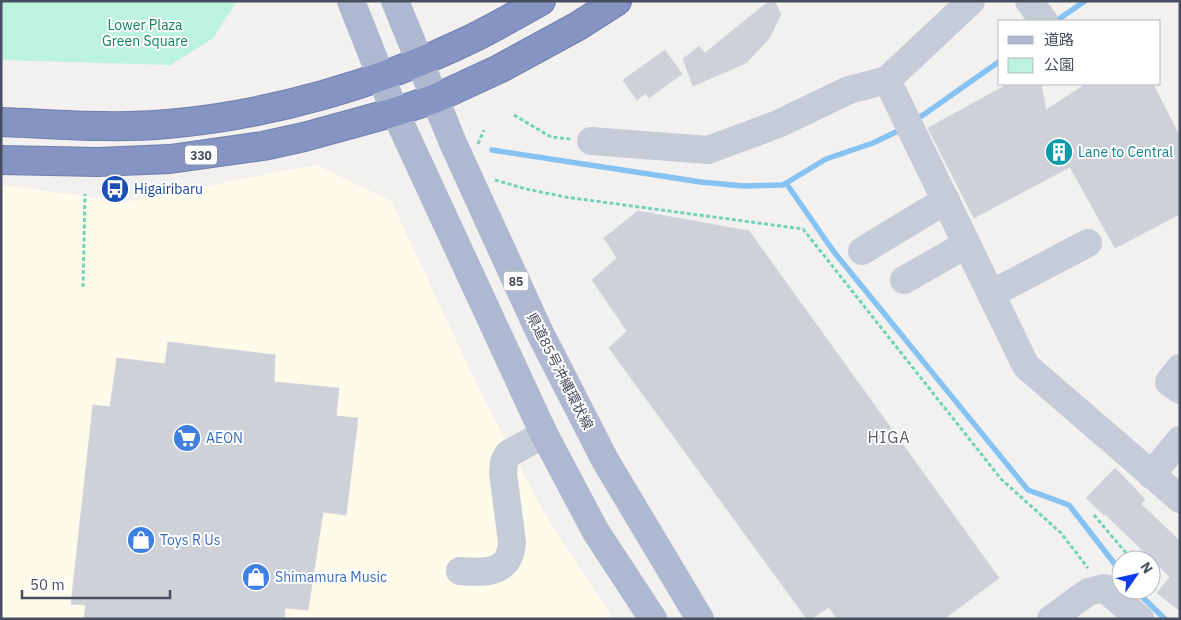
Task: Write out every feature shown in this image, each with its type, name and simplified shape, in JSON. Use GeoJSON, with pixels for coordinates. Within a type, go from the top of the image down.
{"type":"FeatureCollection","features":[{"type":"Feature","properties":{"kind":"highway"},"geometry":{"type":"LineString","coordinates":[[1,122],[102,126],[166,124],[251,113],[325,95],[380,77],[471,39],[541,1]]}},
{"type":"Feature","properties":{"kind":"highway","name":"330"},"geometry":{"type":"LineString","coordinates":[[1,160],[98,162],[170,159],[262,146],[304,137],[395,112],[434,99],[499,69],[578,26],[617,1]]}},
{"type":"Feature","properties":{"kind":"main road"},"geometry":{"type":"LineString","coordinates":[[352,1],[395,112],[544,434],[596,532],[653,619]]}},
{"type":"Feature","properties":{"kind":"main road","name":"県道85号沖縄環状線"},"geometry":{"type":"LineString","coordinates":[[395,1],[452,143],[540,331],[605,460],[700,619]]}},
{"type":"Feature","properties":{"kind":"street"},"geometry":{"type":"LineString","coordinates":[[590,141],[708,150],[778,124],[849,90],[887,80],[971,1]]}},
{"type":"Feature","properties":{"kind":"street"},"geometry":{"type":"LineString","coordinates":[[887,80],[1026,366],[1180,498]]}},
{"type":"Feature","properties":{"kind":"street"},"geometry":{"type":"LineString","coordinates":[[862,251],[946,200]]}},
{"type":"Feature","properties":{"kind":"street"},"geometry":{"type":"LineString","coordinates":[[991,294],[1088,243]]}},
{"type":"Feature","properties":{"kind":"street"},"geometry":{"type":"LineString","coordinates":[[904,280],[967,244]]}},
{"type":"Feature","properties":{"kind":"street"},"geometry":{"type":"LineString","coordinates":[[1180,368],[1169,382],[1180,390]]}},
{"type":"Feature","properties":{"kind":"street"},"geometry":{"type":"LineString","coordinates":[[460,570],[488,571],[498,568],[508,561],[512,542],[502,473],[504,462],[508,454],[544,434]]}},
{"type":"Feature","properties":{"kind":"street"},"geometry":{"type":"LineString","coordinates":[[1151,475],[1180,440]]}},
{"type":"Feature","properties":{"kind":"street"},"geometry":{"type":"LineString","coordinates":[[1051,619],[1088,592],[1104,588],[1140,619]]}},
{"type":"Feature","properties":{"kind":"path"},"geometry":{"type":"LineString","coordinates":[[514,115],[551,137]]}},
{"type":"Feature","properties":{"kind":"path"},"geometry":{"type":"LineString","coordinates":[[478,146],[484,130]]}},
{"type":"Feature","properties":{"kind":"path"},"geometry":{"type":"LineString","coordinates":[[493,180],[564,197],[803,229],[1001,479],[1061,534],[1104,588]]}},
{"type":"Feature","properties":{"kind":"path"},"geometry":{"type":"LineString","coordinates":[[83,287],[85,194]]}},
{"type":"Feature","properties":{"kind":"path"},"geometry":{"type":"LineString","coordinates":[[1094,515],[1124,550]]}},
{"type":"Feature","properties":{"kind":"shaded area"},"geometry":{"type":"Polygon","coordinates":[[[316,165],[391,201],[482,396],[546,516],[613,619],[1,619],[1,186],[125,202],[316,165]]]}},
{"type":"Feature","properties":{"kind":"green space","name":"Lower Plaza Green Square"},"geometry":{"type":"Polygon","coordinates":[[[1,1],[237,1],[213,38],[171,65],[1,60],[1,1]]]}},
{"type":"Feature","properties":{"kind":"building"},"geometry":{"type":"Polygon","coordinates":[[[769,1],[774,1],[781,14],[769,39],[746,63],[693,86],[683,59],[699,46],[705,53],[769,1]]]}},
{"type":"Feature","properties":{"kind":"building"},"geometry":{"type":"Polygon","coordinates":[[[665,50],[682,74],[649,98],[646,93],[637,100],[623,80],[665,50]]]}},
{"type":"Feature","properties":{"kind":"building","name":"Lane to Central"},"geometry":{"type":"Polygon","coordinates":[[[1006,85],[1041,85],[1046,110],[1084,85],[1154,85],[1180,137],[1180,214],[1115,248],[1070,167],[974,218],[928,128],[1006,85]]]}},
{"type":"Feature","properties":{"kind":"building"},"geometry":{"type":"Polygon","coordinates":[[[638,211],[749,231],[999,578],[944,619],[837,619],[829,607],[811,619],[807,619],[609,348],[627,331],[592,280],[617,258],[604,238],[638,211]]]}},
{"type":"Feature","properties":{"kind":"building","name":"AEON"},"geometry":{"type":"Polygon","coordinates":[[[168,342],[275,355],[274,382],[339,388],[336,416],[358,418],[346,515],[323,512],[308,610],[285,608],[284,619],[84,619],[86,605],[71,604],[93,405],[110,407],[117,358],[165,364],[168,342]]]}},
{"type":"Feature","properties":{"kind":"building"},"geometry":{"type":"Polygon","coordinates":[[[1115,468],[1145,499],[1141,504],[1180,541],[1180,611],[1161,596],[1161,588],[1170,577],[1161,568],[1161,550],[1142,550],[1086,498],[1115,468]]]}},
{"type":"Feature","properties":{"kind":"waterway"},"geometry":{"type":"LineString","coordinates":[[1057,20],[1085,1]]}},
{"type":"Feature","properties":{"kind":"waterway"},"geometry":{"type":"LineString","coordinates":[[916,120],[998,62]]}},
{"type":"Feature","properties":{"kind":"waterway"},"geometry":{"type":"LineString","coordinates":[[492,150],[701,182],[743,186],[783,185],[826,159],[873,143],[902,129]]}},
{"type":"Feature","properties":{"kind":"waterway"},"geometry":{"type":"LineString","coordinates":[[786,183],[834,252],[1028,490],[1069,505],[1111,559]]}},
{"type":"Feature","properties":{"kind":"waterway"},"geometry":{"type":"LineString","coordinates":[[1145,600],[1165,619]]}},
{"type":"Feature","properties":{"kind":"place","name":"Lane to Central"},"geometry":{"type":"Point","coordinates":[1059,152]}},
{"type":"Feature","properties":{"kind":"place","name":"Higairibaru"},"geometry":{"type":"Point","coordinates":[115,189]}},
{"type":"Feature","properties":{"kind":"place","name":"AEON"},"geometry":{"type":"Point","coordinates":[187,438]}},
{"type":"Feature","properties":{"kind":"place","name":"Toys R Us"},"geometry":{"type":"Point","coordinates":[141,540]}},
{"type":"Feature","properties":{"kind":"place","name":"Shimamura Music"},"geometry":{"type":"Point","coordinates":[256,577]}},
{"type":"Feature","properties":{"kind":"district","name":"HIGA"},"geometry":{"type":"Point","coordinates":[889,437]}}]}
